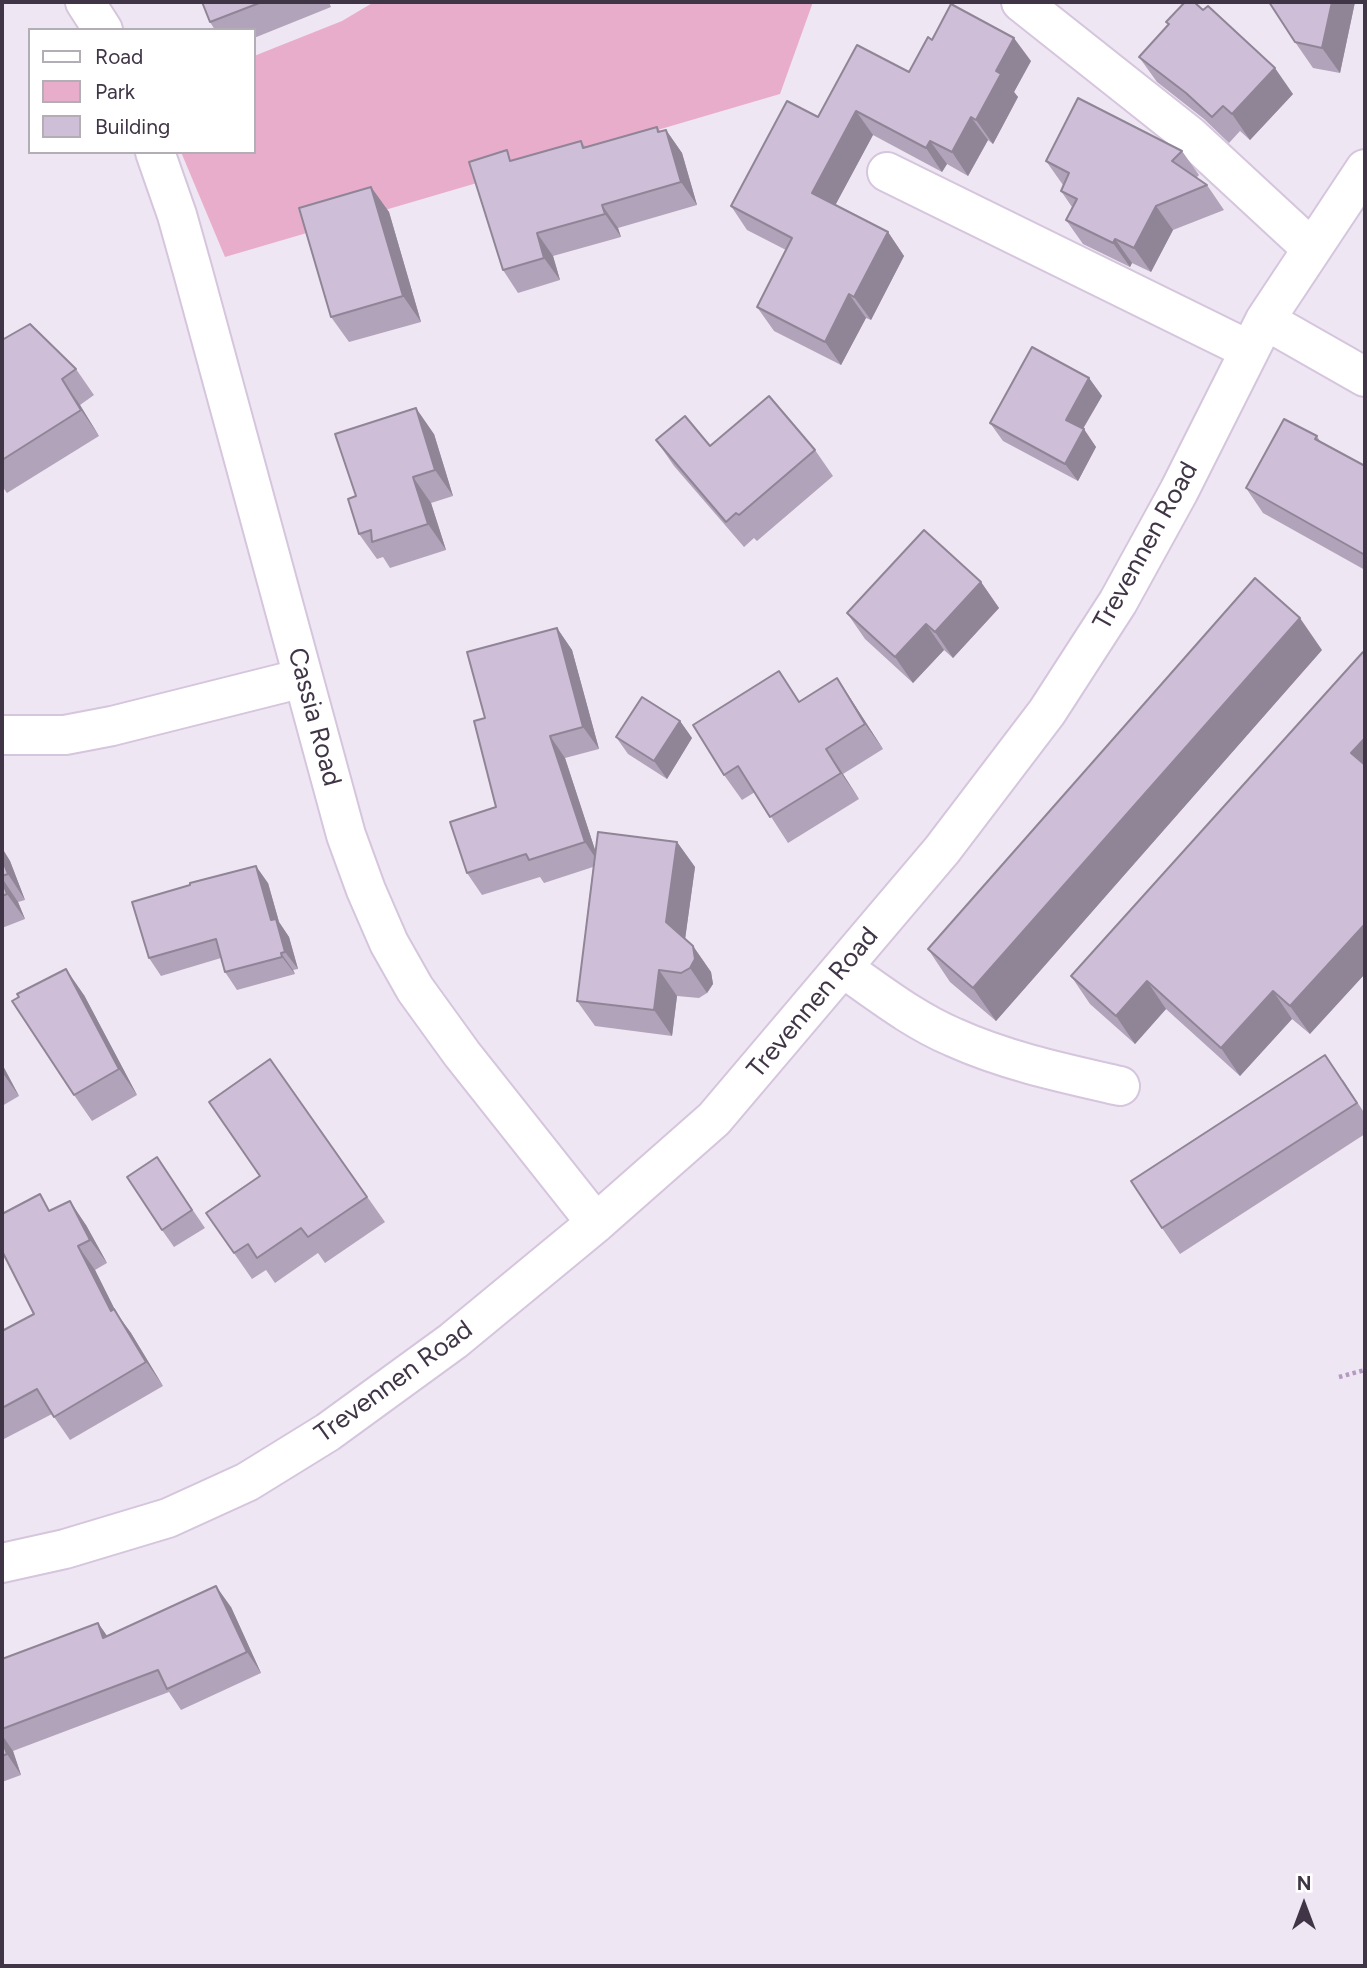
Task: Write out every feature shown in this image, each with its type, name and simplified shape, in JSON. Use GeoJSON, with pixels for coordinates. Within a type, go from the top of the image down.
{"type":"FeatureCollection","features":[{"type":"Feature","properties":{"kind":"street"},"geometry":{"type":"LineString","coordinates":[[85,2],[102,28]]}},
{"type":"Feature","properties":{"kind":"street"},"geometry":{"type":"LineString","coordinates":[[1021,2],[1191,136],[1311,248]]}},
{"type":"Feature","properties":{"kind":"street","name":"Cassia Road"},"geometry":{"type":"LineString","coordinates":[[156,154],[193,272],[346,835],[366,890],[389,943],[415,989],[462,1054],[596,1223]]}},
{"type":"Feature","properties":{"kind":"street","name":"Trevennen Road"},"geometry":{"type":"LineString","coordinates":[[2,1563],[65,1549],[169,1518],[247,1482],[328,1432],[443,1348],[596,1223],[714,1119],[942,850],[1048,712],[1118,602],[1180,491],[1257,335],[1311,248],[1365,169]]}},
{"type":"Feature","properties":{"kind":"street"},"geometry":{"type":"LineString","coordinates":[[887,172],[1257,335],[1365,377]]}},
{"type":"Feature","properties":{"kind":"street"},"geometry":{"type":"LineString","coordinates":[[2,735],[65,735],[112,726],[303,678]]}},
{"type":"Feature","properties":{"kind":"street"},"geometry":{"type":"LineString","coordinates":[[844,968],[904,1011],[952,1037],[1039,1067],[1120,1086]]}},
{"type":"Feature","properties":{"kind":"path"},"geometry":{"type":"LineString","coordinates":[[1339,1377],[1365,1370]]}},
{"type":"Feature","properties":{"kind":"green space"},"geometry":{"type":"Polygon","coordinates":[[[374,2],[813,2],[780,94],[225,257],[182,154],[256,154],[256,55],[342,21],[374,2]]]}},
{"type":"Feature","properties":{"kind":"building"},"geometry":{"type":"Polygon","coordinates":[[[202,2],[262,2],[210,22],[202,2]]]}},
{"type":"Feature","properties":{"kind":"building"},"geometry":{"type":"Polygon","coordinates":[[[1185,2],[1194,2],[1203,10],[1208,6],[1275,68],[1232,114],[1223,106],[1212,117],[1139,57],[1185,2]]]}},
{"type":"Feature","properties":{"kind":"building"},"geometry":{"type":"Polygon","coordinates":[[[1269,2],[1332,2],[1322,48],[1295,42],[1269,2]]]}},
{"type":"Feature","properties":{"kind":"building"},"geometry":{"type":"Polygon","coordinates":[[[951,4],[1014,38],[996,71],[1001,74],[976,120],[971,117],[952,152],[930,141],[926,148],[856,111],[812,193],[888,232],[854,297],[849,294],[825,342],[757,307],[792,238],[731,206],[787,101],[818,117],[857,45],[909,72],[928,37],[932,40],[951,4]]]}},
{"type":"Feature","properties":{"kind":"building"},"geometry":{"type":"Polygon","coordinates":[[[1078,98],[1182,151],[1172,161],[1207,185],[1156,206],[1134,248],[1115,239],[1113,243],[1066,220],[1077,199],[1061,191],[1069,173],[1046,161],[1078,98]]]}},
{"type":"Feature","properties":{"kind":"building"},"geometry":{"type":"Polygon","coordinates":[[[657,127],[658,132],[666,130],[681,182],[602,205],[605,214],[537,233],[544,258],[503,270],[469,162],[507,150],[510,161],[581,141],[583,148],[657,127]]]}},
{"type":"Feature","properties":{"kind":"building"},"geometry":{"type":"Polygon","coordinates":[[[371,187],[403,296],[331,317],[299,208],[371,187]]]}},
{"type":"Feature","properties":{"kind":"building"},"geometry":{"type":"Polygon","coordinates":[[[30,324],[76,369],[62,379],[81,410],[2,460],[2,340],[30,324]]]}},
{"type":"Feature","properties":{"kind":"building"},"geometry":{"type":"Polygon","coordinates":[[[1032,347],[1089,378],[1066,420],[1084,429],[1065,464],[990,423],[1032,347]]]}},
{"type":"Feature","properties":{"kind":"building"},"geometry":{"type":"Polygon","coordinates":[[[769,396],[815,450],[739,515],[736,513],[726,522],[656,440],[685,416],[710,446],[769,396]]]}},
{"type":"Feature","properties":{"kind":"building"},"geometry":{"type":"Polygon","coordinates":[[[416,408],[435,470],[413,477],[428,524],[372,542],[371,530],[359,534],[348,499],[356,496],[335,434],[416,408]]]}},
{"type":"Feature","properties":{"kind":"building"},"geometry":{"type":"Polygon","coordinates":[[[1284,419],[1365,466],[1365,555],[1246,488],[1284,419]]]}},
{"type":"Feature","properties":{"kind":"building"},"geometry":{"type":"Polygon","coordinates":[[[924,530],[981,582],[935,632],[926,624],[895,657],[847,613],[924,530]]]}},
{"type":"Feature","properties":{"kind":"building"},"geometry":{"type":"Polygon","coordinates":[[[1255,578],[1300,618],[973,988],[928,949],[1255,578]]]}},
{"type":"Feature","properties":{"kind":"building"},"geometry":{"type":"Polygon","coordinates":[[[557,628],[583,727],[550,736],[585,842],[529,860],[526,854],[467,873],[450,822],[496,807],[474,721],[485,718],[467,652],[557,628]]]}},
{"type":"Feature","properties":{"kind":"building"},"geometry":{"type":"Polygon","coordinates":[[[1363,652],[1365,738],[1351,753],[1365,765],[1365,924],[1290,1006],[1273,991],[1221,1048],[1147,981],[1116,1016],[1071,976],[1363,652]]]}},
{"type":"Feature","properties":{"kind":"building"},"geometry":{"type":"Polygon","coordinates":[[[779,671],[799,702],[837,678],[865,724],[826,749],[841,773],[770,817],[738,766],[724,775],[693,725],[779,671]]]}},
{"type":"Feature","properties":{"kind":"building"},"geometry":{"type":"Polygon","coordinates":[[[642,697],[680,721],[654,761],[616,737],[642,697]]]}},
{"type":"Feature","properties":{"kind":"building"},"geometry":{"type":"Polygon","coordinates":[[[598,832],[677,842],[666,922],[693,946],[695,959],[690,968],[681,973],[659,970],[654,1010],[577,1001],[598,832]]]}},
{"type":"Feature","properties":{"kind":"building"},"geometry":{"type":"Polygon","coordinates":[[[2,859],[8,874],[2,876],[2,859]]]}},
{"type":"Feature","properties":{"kind":"building"},"geometry":{"type":"Polygon","coordinates":[[[256,866],[271,920],[276,919],[285,952],[281,953],[282,957],[225,972],[216,939],[149,958],[132,902],[256,866]]]}},
{"type":"Feature","properties":{"kind":"building"},"geometry":{"type":"Polygon","coordinates":[[[2,880],[7,894],[2,896],[2,880]]]}},
{"type":"Feature","properties":{"kind":"building"},"geometry":{"type":"Polygon","coordinates":[[[66,969],[119,1069],[74,1095],[12,1001],[19,997],[17,994],[66,969]]]}},
{"type":"Feature","properties":{"kind":"building"},"geometry":{"type":"Polygon","coordinates":[[[1325,1055],[1357,1103],[1162,1228],[1131,1181],[1325,1055]]]}},
{"type":"Feature","properties":{"kind":"building"},"geometry":{"type":"Polygon","coordinates":[[[270,1059],[367,1197],[308,1237],[301,1228],[257,1258],[248,1244],[234,1253],[206,1213],[260,1176],[209,1102],[270,1059]]]}},
{"type":"Feature","properties":{"kind":"building"},"geometry":{"type":"Polygon","coordinates":[[[157,1157],[192,1210],[162,1230],[127,1177],[157,1157]]]}},
{"type":"Feature","properties":{"kind":"building"},"geometry":{"type":"Polygon","coordinates":[[[40,1194],[49,1211],[70,1201],[90,1240],[78,1246],[111,1311],[114,1309],[146,1362],[54,1417],[37,1389],[2,1408],[2,1331],[34,1314],[2,1251],[2,1214],[40,1194]]]}},
{"type":"Feature","properties":{"kind":"building"},"geometry":{"type":"Polygon","coordinates":[[[216,1586],[247,1652],[167,1689],[158,1670],[2,1729],[2,1659],[98,1623],[103,1638],[216,1586]]]}},
{"type":"Feature","properties":{"kind":"building"},"geometry":{"type":"Polygon","coordinates":[[[2,1740],[7,1754],[2,1756],[2,1740]]]}}]}
